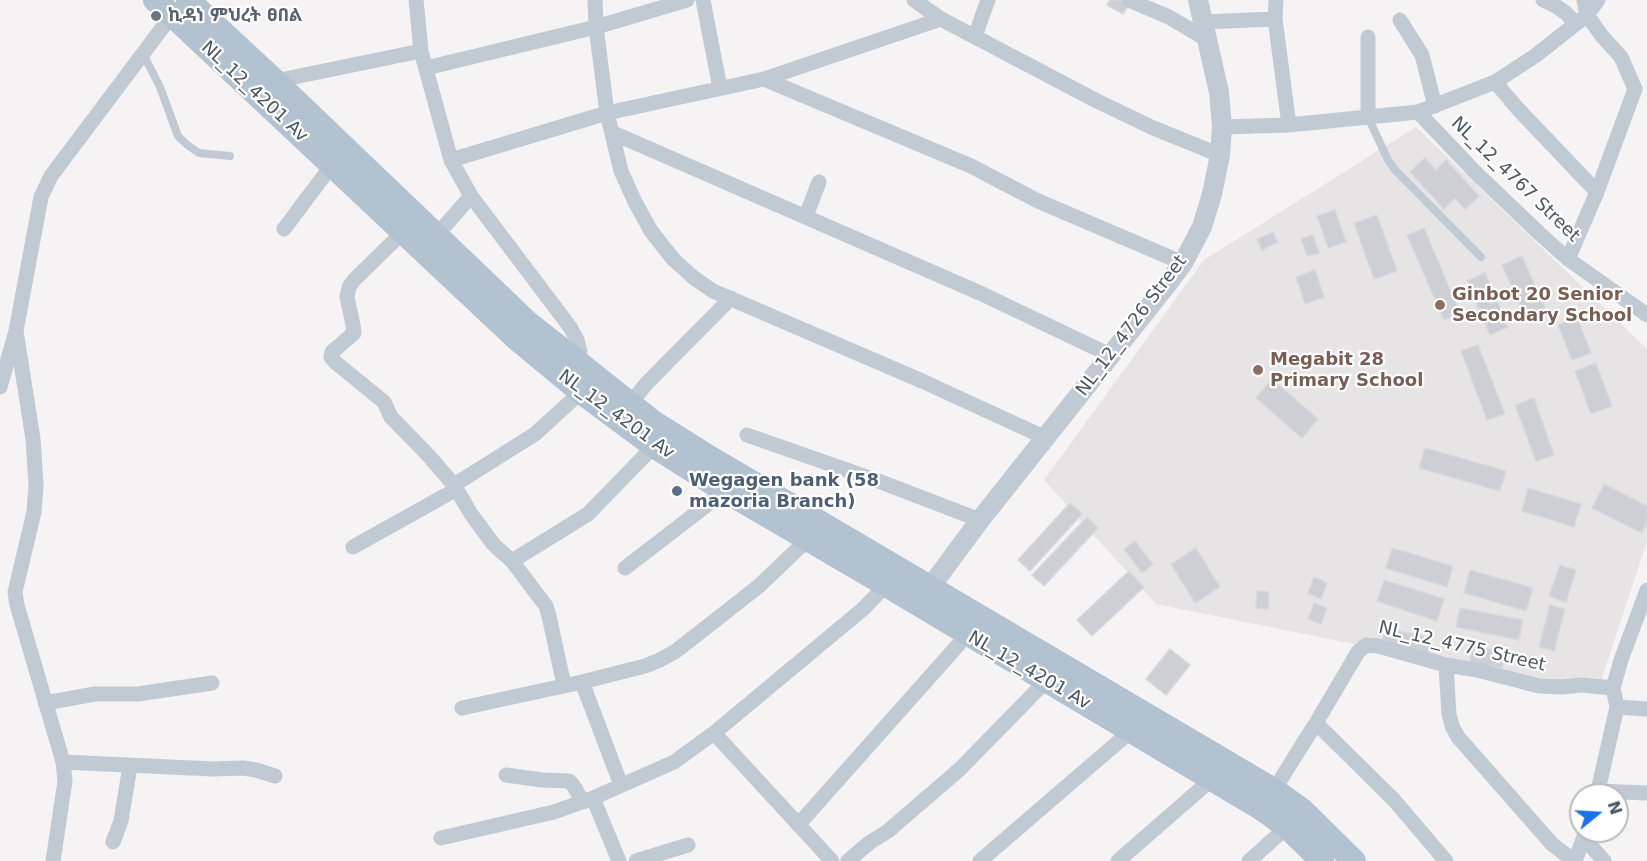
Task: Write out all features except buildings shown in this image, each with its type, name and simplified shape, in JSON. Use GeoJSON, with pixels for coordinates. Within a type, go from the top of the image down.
{"type":"FeatureCollection","features":[{"type":"Feature","properties":{"kind":"main road","name":"NL_12_4201 Av"},"geometry":{"type":"LineString","coordinates":[[172,5],[275,81],[527,322],[653,422],[924,596],[1274,790],[1302,810],[1354,861]]}},
{"type":"Feature","properties":{"kind":"main road","name":"NL_12_4201 Av"},"geometry":{"type":"LineString","coordinates":[[172,5],[332,165],[517,339],[581,392],[654,446],[725,492],[886,585],[924,596],[967,634],[1262,809],[1287,827],[1322,861]]}},
{"type":"Feature","properties":{"kind":"street"},"geometry":{"type":"LineString","coordinates":[[416,0],[421,51],[451,160],[471,196],[570,327],[580,352],[578,363]]}},
{"type":"Feature","properties":{"kind":"street"},"geometry":{"type":"LineString","coordinates":[[595,0],[596,27],[607,113],[621,171],[651,231],[673,259],[694,279],[713,291],[922,381],[1046,438]]}},
{"type":"Feature","properties":{"kind":"street"},"geometry":{"type":"LineString","coordinates":[[426,68],[596,27],[687,0]]}},
{"type":"Feature","properties":{"kind":"street"},"geometry":{"type":"LineString","coordinates":[[703,0],[720,88]]}},
{"type":"Feature","properties":{"kind":"street"},"geometry":{"type":"LineString","coordinates":[[914,0],[941,19],[1095,100],[1151,127],[1220,155]]}},
{"type":"Feature","properties":{"kind":"street"},"geometry":{"type":"LineString","coordinates":[[975,36],[988,0]]}},
{"type":"Feature","properties":{"kind":"street"},"geometry":{"type":"LineString","coordinates":[[1129,0],[1205,31],[1275,19]]}},
{"type":"Feature","properties":{"kind":"street","name":"NL_12_4726 Street"},"geometry":{"type":"LineString","coordinates":[[924,596],[980,520],[1168,283],[1183,263],[1202,227],[1220,155],[1222,127],[1219,92],[1198,0]]}},
{"type":"Feature","properties":{"kind":"street"},"geometry":{"type":"LineString","coordinates":[[1276,0],[1275,19],[1289,125]]}},
{"type":"Feature","properties":{"kind":"street"},"geometry":{"type":"LineString","coordinates":[[1543,0],[1566,13],[1582,13],[1621,57],[1641,91],[1568,258]]}},
{"type":"Feature","properties":{"kind":"street"},"geometry":{"type":"LineString","coordinates":[[1222,127],[1289,125],[1418,112],[1495,82],[1535,56],[1598,0]]}},
{"type":"Feature","properties":{"kind":"street"},"geometry":{"type":"LineString","coordinates":[[0,387],[16,331],[41,197],[51,176],[143,54],[172,5]]}},
{"type":"Feature","properties":{"kind":"street"},"geometry":{"type":"LineString","coordinates":[[451,160],[607,113],[764,79],[941,19]]}},
{"type":"Feature","properties":{"kind":"street"},"geometry":{"type":"LineString","coordinates":[[1400,20],[1422,55],[1435,106]]}},
{"type":"Feature","properties":{"kind":"street"},"geometry":{"type":"LineString","coordinates":[[1368,37],[1368,117]]}},
{"type":"Feature","properties":{"kind":"street"},"geometry":{"type":"LineString","coordinates":[[275,81],[421,51]]}},
{"type":"Feature","properties":{"kind":"street"},"geometry":{"type":"LineString","coordinates":[[764,79],[971,166],[1038,201],[1183,263]]}},
{"type":"Feature","properties":{"kind":"street"},"geometry":{"type":"LineString","coordinates":[[1495,82],[1597,192]]}},
{"type":"Feature","properties":{"kind":"street","name":"NL_12_4767 Street"},"geometry":{"type":"LineString","coordinates":[[1418,112],[1476,174],[1539,233],[1568,258],[1647,315]]}},
{"type":"Feature","properties":{"kind":"street"},"geometry":{"type":"LineString","coordinates":[[613,133],[980,293],[1110,355]]}},
{"type":"Feature","properties":{"kind":"street"},"geometry":{"type":"LineString","coordinates":[[284,229],[332,165]]}},
{"type":"Feature","properties":{"kind":"street"},"geometry":{"type":"LineString","coordinates":[[806,216],[819,182]]}},
{"type":"Feature","properties":{"kind":"street"},"geometry":{"type":"LineString","coordinates":[[436,236],[471,196]]}},
{"type":"Feature","properties":{"kind":"street"},"geometry":{"type":"LineString","coordinates":[[403,232],[354,280],[349,288],[346,297],[354,333],[333,352],[331,357],[384,402],[391,417],[455,487],[483,531],[494,545],[512,561],[546,606],[564,685]]}},
{"type":"Feature","properties":{"kind":"street"},"geometry":{"type":"LineString","coordinates":[[630,404],[646,384],[731,298]]}},
{"type":"Feature","properties":{"kind":"street"},"geometry":{"type":"LineString","coordinates":[[16,331],[33,439],[36,484],[34,512],[15,592],[63,762],[65,781],[53,861]]}},
{"type":"Feature","properties":{"kind":"street"},"geometry":{"type":"LineString","coordinates":[[353,547],[455,487],[535,434],[581,392]]}},
{"type":"Feature","properties":{"kind":"street"},"geometry":{"type":"LineString","coordinates":[[747,435],[980,520]]}},
{"type":"Feature","properties":{"kind":"street"},"geometry":{"type":"LineString","coordinates":[[512,561],[588,514],[654,446]]}},
{"type":"Feature","properties":{"kind":"street"},"geometry":{"type":"LineString","coordinates":[[626,568],[725,492]]}},
{"type":"Feature","properties":{"kind":"street"},"geometry":{"type":"LineString","coordinates":[[462,708],[582,682],[660,660],[676,651],[759,586],[807,540]]}},
{"type":"Feature","properties":{"kind":"street"},"geometry":{"type":"LineString","coordinates":[[441,838],[555,812],[674,762],[714,733],[863,609],[886,585]]}},
{"type":"Feature","properties":{"kind":"street"},"geometry":{"type":"LineString","coordinates":[[1600,783],[1617,707],[1613,688],[1647,590]]}},
{"type":"Feature","properties":{"kind":"street"},"geometry":{"type":"LineString","coordinates":[[798,825],[967,634]]}},
{"type":"Feature","properties":{"kind":"street","name":"NL_12_4775 Street"},"geometry":{"type":"LineString","coordinates":[[1274,790],[1358,652],[1366,645],[1539,686],[1582,685],[1613,688]]}},
{"type":"Feature","properties":{"kind":"street"},"geometry":{"type":"LineString","coordinates":[[1446,665],[1449,714],[1458,737],[1552,844],[1575,861],[1582,843]]}},
{"type":"Feature","properties":{"kind":"street"},"geometry":{"type":"LineString","coordinates":[[848,861],[888,831],[960,769],[1046,681]]}},
{"type":"Feature","properties":{"kind":"street"},"geometry":{"type":"LineString","coordinates":[[582,682],[621,785]]}},
{"type":"Feature","properties":{"kind":"street"},"geometry":{"type":"LineString","coordinates":[[45,703],[95,694],[138,694],[212,683]]}},
{"type":"Feature","properties":{"kind":"street"},"geometry":{"type":"LineString","coordinates":[[1617,707],[1647,709]]}},
{"type":"Feature","properties":{"kind":"street"},"geometry":{"type":"LineString","coordinates":[[1316,723],[1394,800],[1446,861]]}},
{"type":"Feature","properties":{"kind":"street"},"geometry":{"type":"LineString","coordinates":[[980,861],[1131,731]]}},
{"type":"Feature","properties":{"kind":"street"},"geometry":{"type":"LineString","coordinates":[[714,733],[832,861]]}},
{"type":"Feature","properties":{"kind":"street"},"geometry":{"type":"LineString","coordinates":[[63,762],[213,769],[243,768],[275,776]]}},
{"type":"Feature","properties":{"kind":"street"},"geometry":{"type":"LineString","coordinates":[[113,842],[121,821],[130,766]]}},
{"type":"Feature","properties":{"kind":"street"},"geometry":{"type":"LineString","coordinates":[[506,775],[569,781],[588,800],[619,861]]}},
{"type":"Feature","properties":{"kind":"street"},"geometry":{"type":"LineString","coordinates":[[1118,861],[1212,780]]}},
{"type":"Feature","properties":{"kind":"street"},"geometry":{"type":"LineString","coordinates":[[1629,793],[1647,793]]}},
{"type":"Feature","properties":{"kind":"street"},"geometry":{"type":"LineString","coordinates":[[1249,861],[1287,827]]}},
{"type":"Feature","properties":{"kind":"street"},"geometry":{"type":"LineString","coordinates":[[1591,843],[1604,861]]}},
{"type":"Feature","properties":{"kind":"street"},"geometry":{"type":"LineString","coordinates":[[636,861],[688,846]]}},
{"type":"Feature","properties":{"kind":"lane"},"geometry":{"type":"LineString","coordinates":[[143,54],[160,87],[178,136],[199,153],[230,156]]}},
{"type":"Feature","properties":{"kind":"lane"},"geometry":{"type":"LineString","coordinates":[[1368,117],[1395,170],[1481,257]]}},
{"type":"Feature","properties":{"kind":"shaded area","name":"Megabit 28 Primary School"},"geometry":{"type":"Polygon","coordinates":[[[1416,127],[1647,349],[1647,541],[1597,693],[1156,604],[1044,480],[1204,260],[1416,127]]]}},
{"type":"Feature","properties":{"kind":"place","name":"ኪዳነ ምህረት ፀበል"},"geometry":{"type":"Point","coordinates":[156,16]}},
{"type":"Feature","properties":{"kind":"place","name":"Ginbot 20 Senior Secondary School"},"geometry":{"type":"Point","coordinates":[1440,305]}},
{"type":"Feature","properties":{"kind":"place","name":"Megabit 28 Primary School"},"geometry":{"type":"Point","coordinates":[1258,370]}},
{"type":"Feature","properties":{"kind":"place","name":"Wegagen bank (58 mazoria Branch)"},"geometry":{"type":"Point","coordinates":[677,491]}}]}
